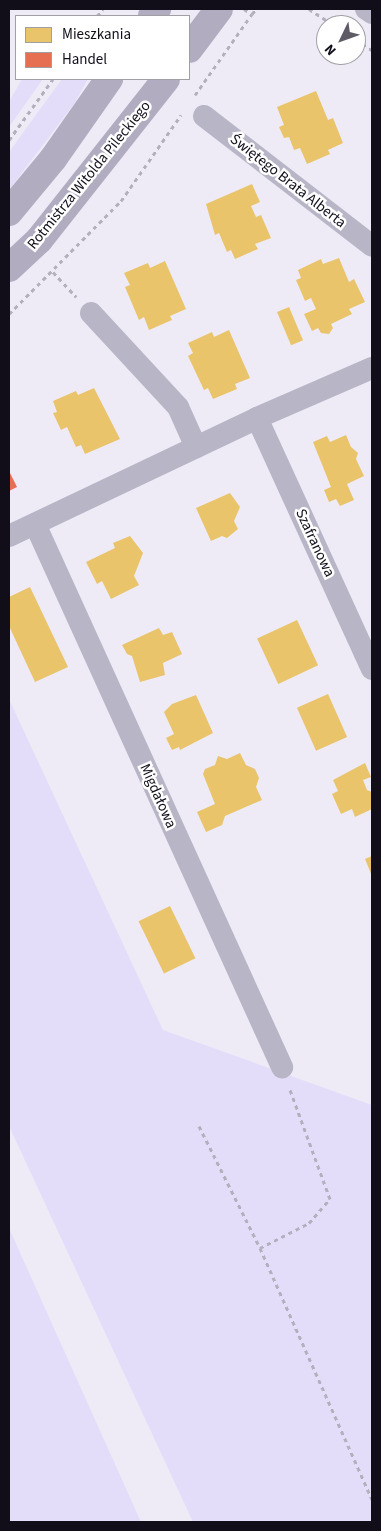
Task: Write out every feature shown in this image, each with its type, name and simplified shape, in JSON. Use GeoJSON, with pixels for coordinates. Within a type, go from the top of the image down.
{"type":"FeatureCollection","features":[{"type":"Feature","properties":{"kind":"main road"},"geometry":{"type":"LineString","coordinates":[[190,48],[220,9]]}},
{"type":"Feature","properties":{"kind":"main road"},"geometry":{"type":"LineString","coordinates":[[9,212],[54,159],[107,80]]}},
{"type":"Feature","properties":{"kind":"main road","name":"Rotmistrza Witolda Pileckiego"},"geometry":{"type":"LineString","coordinates":[[9,268],[39,240],[165,80]]}},
{"type":"Feature","properties":{"kind":"street"},"geometry":{"type":"LineString","coordinates":[[366,9],[372,13]]}},
{"type":"Feature","properties":{"kind":"street","name":"Świętego Brata Alberta"},"geometry":{"type":"LineString","coordinates":[[193,110],[372,246]]}},
{"type":"Feature","properties":{"kind":"street"},"geometry":{"type":"LineString","coordinates":[[91,313],[178,408],[196,447]]}},
{"type":"Feature","properties":{"kind":"street"},"geometry":{"type":"LineString","coordinates":[[9,536],[257,418],[372,368]]}},
{"type":"Feature","properties":{"kind":"street","name":"Szafranowa"},"geometry":{"type":"LineString","coordinates":[[257,418],[372,669]]}},
{"type":"Feature","properties":{"kind":"street","name":"Migdałowa"},"geometry":{"type":"LineString","coordinates":[[35,524],[282,1068]]}},
{"type":"Feature","properties":{"kind":"path"},"geometry":{"type":"LineString","coordinates":[[244,9],[252,14]]}},
{"type":"Feature","properties":{"kind":"path"},"geometry":{"type":"LineString","coordinates":[[9,314],[53,272],[121,201],[193,110],[256,9]]}},
{"type":"Feature","properties":{"kind":"path"},"geometry":{"type":"LineString","coordinates":[[9,140],[51,80]]}},
{"type":"Feature","properties":{"kind":"path"},"geometry":{"type":"LineString","coordinates":[[53,272],[91,313]]}},
{"type":"Feature","properties":{"kind":"path"},"geometry":{"type":"LineString","coordinates":[[260,1248],[309,1223],[330,1199],[282,1068]]}},
{"type":"Feature","properties":{"kind":"path"},"geometry":{"type":"LineString","coordinates":[[199,1126],[260,1248],[372,1499]]}},
{"type":"Feature","properties":{"kind":"shaded area"},"geometry":{"type":"Polygon","coordinates":[[[21,80],[42,80],[9,127],[9,102],[21,80]]]}},
{"type":"Feature","properties":{"kind":"shaded area"},"geometry":{"type":"Polygon","coordinates":[[[61,80],[87,80],[74,104],[9,190],[9,152],[61,80]]]}},
{"type":"Feature","properties":{"kind":"shaded area"},"geometry":{"type":"Polygon","coordinates":[[[9,699],[163,1030],[372,1105],[372,1522],[193,1522],[9,1126],[9,699]]]}},
{"type":"Feature","properties":{"kind":"shaded area"},"geometry":{"type":"Polygon","coordinates":[[[9,1228],[141,1522],[9,1522],[9,1228]]]}},
{"type":"Feature","properties":{"kind":"building: Mieszkania"},"geometry":{"type":"Polygon","coordinates":[[[316,91],[328,120],[333,118],[343,143],[328,150],[330,154],[307,164],[300,148],[294,150],[289,137],[284,138],[279,127],[284,125],[277,107],[316,91]]]}},
{"type":"Feature","properties":{"kind":"building: Mieszkania"},"geometry":{"type":"Polygon","coordinates":[[[252,184],[260,202],[251,206],[256,217],[261,215],[271,238],[255,244],[258,249],[235,259],[231,250],[227,252],[219,233],[215,235],[206,204],[252,184]]]}},
{"type":"Feature","properties":{"kind":"building: Mieszkania"},"geometry":{"type":"Polygon","coordinates":[[[339,258],[349,282],[354,279],[365,302],[349,309],[352,314],[331,324],[333,328],[329,334],[321,333],[318,328],[312,331],[304,314],[316,309],[311,298],[305,301],[296,280],[301,278],[298,270],[321,259],[323,264],[339,258]]]}},
{"type":"Feature","properties":{"kind":"building: Mieszkania"},"geometry":{"type":"Polygon","coordinates":[[[165,261],[186,309],[170,316],[172,320],[149,330],[144,317],[139,320],[125,287],[130,285],[124,273],[148,263],[150,268],[165,261]]]}},
{"type":"Feature","properties":{"kind":"building: Mieszkania"},"geometry":{"type":"Polygon","coordinates":[[[289,307],[303,340],[291,345],[277,312],[289,307]]]}},
{"type":"Feature","properties":{"kind":"building: Mieszkania"},"geometry":{"type":"Polygon","coordinates":[[[229,330],[250,378],[235,384],[237,389],[213,399],[208,388],[204,390],[188,356],[193,353],[188,343],[212,332],[214,337],[229,330]]]}},
{"type":"Feature","properties":{"kind":"building: Mieszkania"},"geometry":{"type":"Polygon","coordinates":[[[94,388],[120,439],[85,454],[81,445],[76,447],[67,427],[61,430],[53,413],[57,412],[53,401],[76,391],[78,395],[94,388]]]}},
{"type":"Feature","properties":{"kind":"building: Mieszkania"},"geometry":{"type":"Polygon","coordinates":[[[346,435],[351,447],[358,453],[356,459],[364,476],[347,484],[354,500],[340,506],[336,499],[329,502],[324,490],[331,487],[313,442],[327,436],[330,442],[346,435]]]}},
{"type":"Feature","properties":{"kind":"building: Mieszkania"},"geometry":{"type":"Polygon","coordinates":[[[230,493],[240,507],[234,521],[238,529],[227,538],[222,536],[211,541],[196,508],[230,493]]]}},
{"type":"Feature","properties":{"kind":"building: Mieszkania"},"geometry":{"type":"Polygon","coordinates":[[[130,536],[143,553],[134,576],[139,585],[111,599],[102,581],[97,584],[86,562],[115,548],[113,543],[130,536]]]}},
{"type":"Feature","properties":{"kind":"building: Mieszkania"},"geometry":{"type":"Polygon","coordinates":[[[30,587],[68,667],[35,682],[9,626],[9,597],[30,587]]]}},
{"type":"Feature","properties":{"kind":"building: Mieszkania"},"geometry":{"type":"Polygon","coordinates":[[[297,620],[318,665],[278,684],[257,639],[297,620]]]}},
{"type":"Feature","properties":{"kind":"building: Mieszkania"},"geometry":{"type":"Polygon","coordinates":[[[159,628],[163,635],[172,632],[182,654],[163,663],[165,675],[140,682],[132,656],[127,654],[122,645],[159,628]]]}},
{"type":"Feature","properties":{"kind":"building: Mieszkania"},"geometry":{"type":"Polygon","coordinates":[[[328,694],[347,737],[316,751],[297,708],[328,694]]]}},
{"type":"Feature","properties":{"kind":"building: Mieszkania"},"geometry":{"type":"Polygon","coordinates":[[[196,695],[213,733],[180,750],[179,747],[172,750],[166,738],[174,734],[164,712],[172,704],[196,695]]]}},
{"type":"Feature","properties":{"kind":"building: Mieszkania"},"geometry":{"type":"Polygon","coordinates":[[[240,753],[246,765],[255,769],[259,778],[256,787],[262,800],[225,816],[222,825],[206,832],[197,812],[215,804],[203,774],[205,769],[215,765],[218,756],[227,759],[240,753]]]}},
{"type":"Feature","properties":{"kind":"building: Mieszkania"},"geometry":{"type":"Polygon","coordinates":[[[365,763],[371,777],[363,780],[367,790],[372,792],[372,809],[355,817],[352,809],[341,814],[332,794],[338,791],[333,780],[365,763]]]}},
{"type":"Feature","properties":{"kind":"building: Mieszkania"},"geometry":{"type":"Polygon","coordinates":[[[372,856],[372,876],[365,859],[372,856]]]}},
{"type":"Feature","properties":{"kind":"building: Mieszkania"},"geometry":{"type":"Polygon","coordinates":[[[170,906],[195,958],[164,973],[139,921],[170,906]]]}},
{"type":"Feature","properties":{"kind":"building: Handel"},"geometry":{"type":"Polygon","coordinates":[[[9,471],[17,487],[9,491],[9,471]]]}}]}
